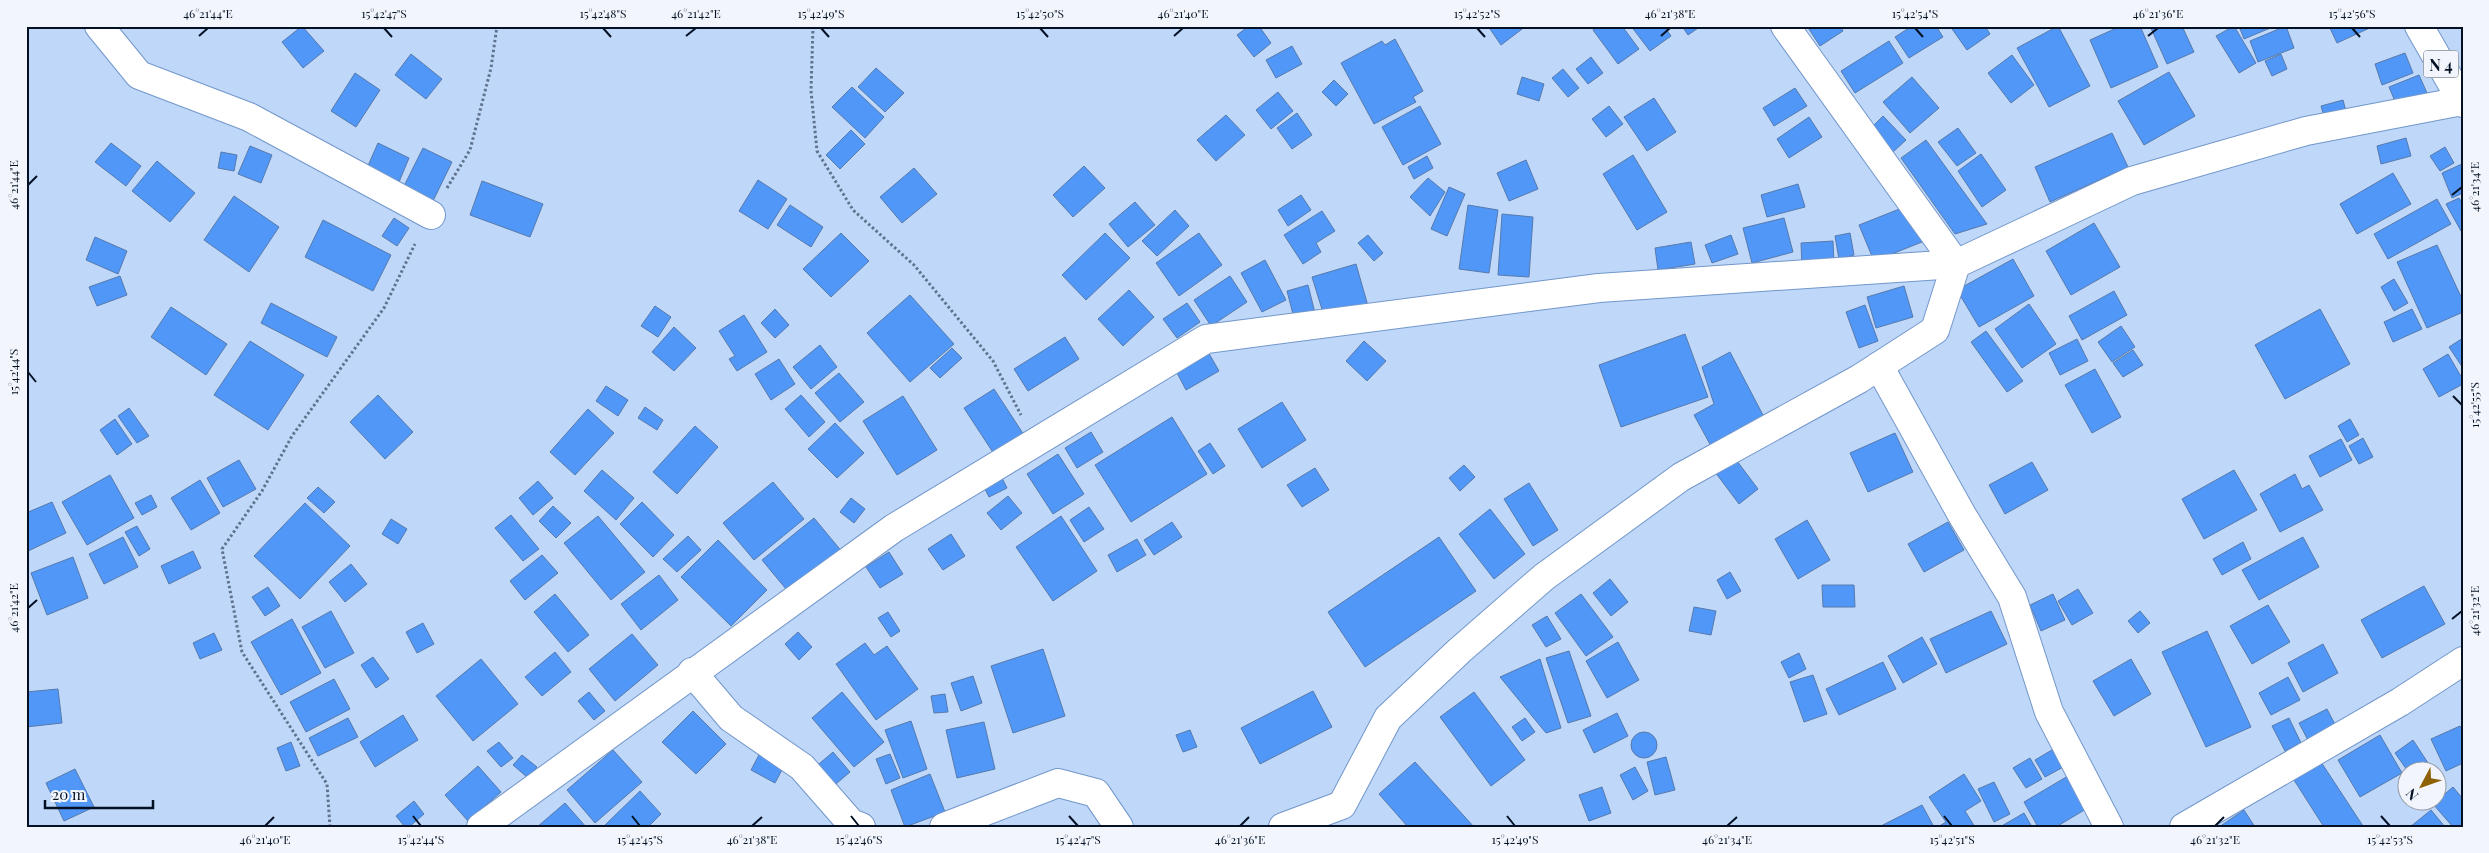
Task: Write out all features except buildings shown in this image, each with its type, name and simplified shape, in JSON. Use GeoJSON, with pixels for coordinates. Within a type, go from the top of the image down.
{"type":"FeatureCollection","features":[{"type":"Feature","properties":{"kind":"street"},"geometry":{"type":"LineString","coordinates":[[99,26],[139,76],[248,117],[431,214]]}},
{"type":"Feature","properties":{"kind":"street"},"geometry":{"type":"LineString","coordinates":[[1785,26],[1956,264]]}},
{"type":"Feature","properties":{"kind":"street","name":"N 4"},"geometry":{"type":"LineString","coordinates":[[2419,26],[2462,102]]}},
{"type":"Feature","properties":{"kind":"street"},"geometry":{"type":"LineString","coordinates":[[481,827],[692,672],[894,528],[1206,339],[1319,326],[1599,288],[1956,264],[2132,181],[2306,132],[2462,102]]}},
{"type":"Feature","properties":{"kind":"street"},"geometry":{"type":"LineString","coordinates":[[1282,827],[1342,805],[1388,718],[1544,577],[1681,477],[1879,366],[1935,330],[1956,264]]}},
{"type":"Feature","properties":{"kind":"street"},"geometry":{"type":"LineString","coordinates":[[1879,366],[1962,515],[2012,597],[2049,712],[2109,827]]}},
{"type":"Feature","properties":{"kind":"street"},"geometry":{"type":"LineString","coordinates":[[2184,827],[2400,702],[2463,662]]}},
{"type":"Feature","properties":{"kind":"street"},"geometry":{"type":"LineString","coordinates":[[692,672],[731,718],[802,767],[851,823],[861,827]]}},
{"type":"Feature","properties":{"kind":"street"},"geometry":{"type":"LineString","coordinates":[[944,827],[1058,783],[1096,793],[1119,827]]}},
{"type":"Feature","properties":{"kind":"path"},"geometry":{"type":"LineString","coordinates":[[330,827],[327,784],[242,652],[222,549],[262,491],[292,436],[384,308],[431,214],[470,150],[491,68],[498,26]]}},
{"type":"Feature","properties":{"kind":"path"},"geometry":{"type":"LineString","coordinates":[[813,26],[811,91],[817,150],[853,210],[914,265],[993,361],[1036,442]]}}]}
